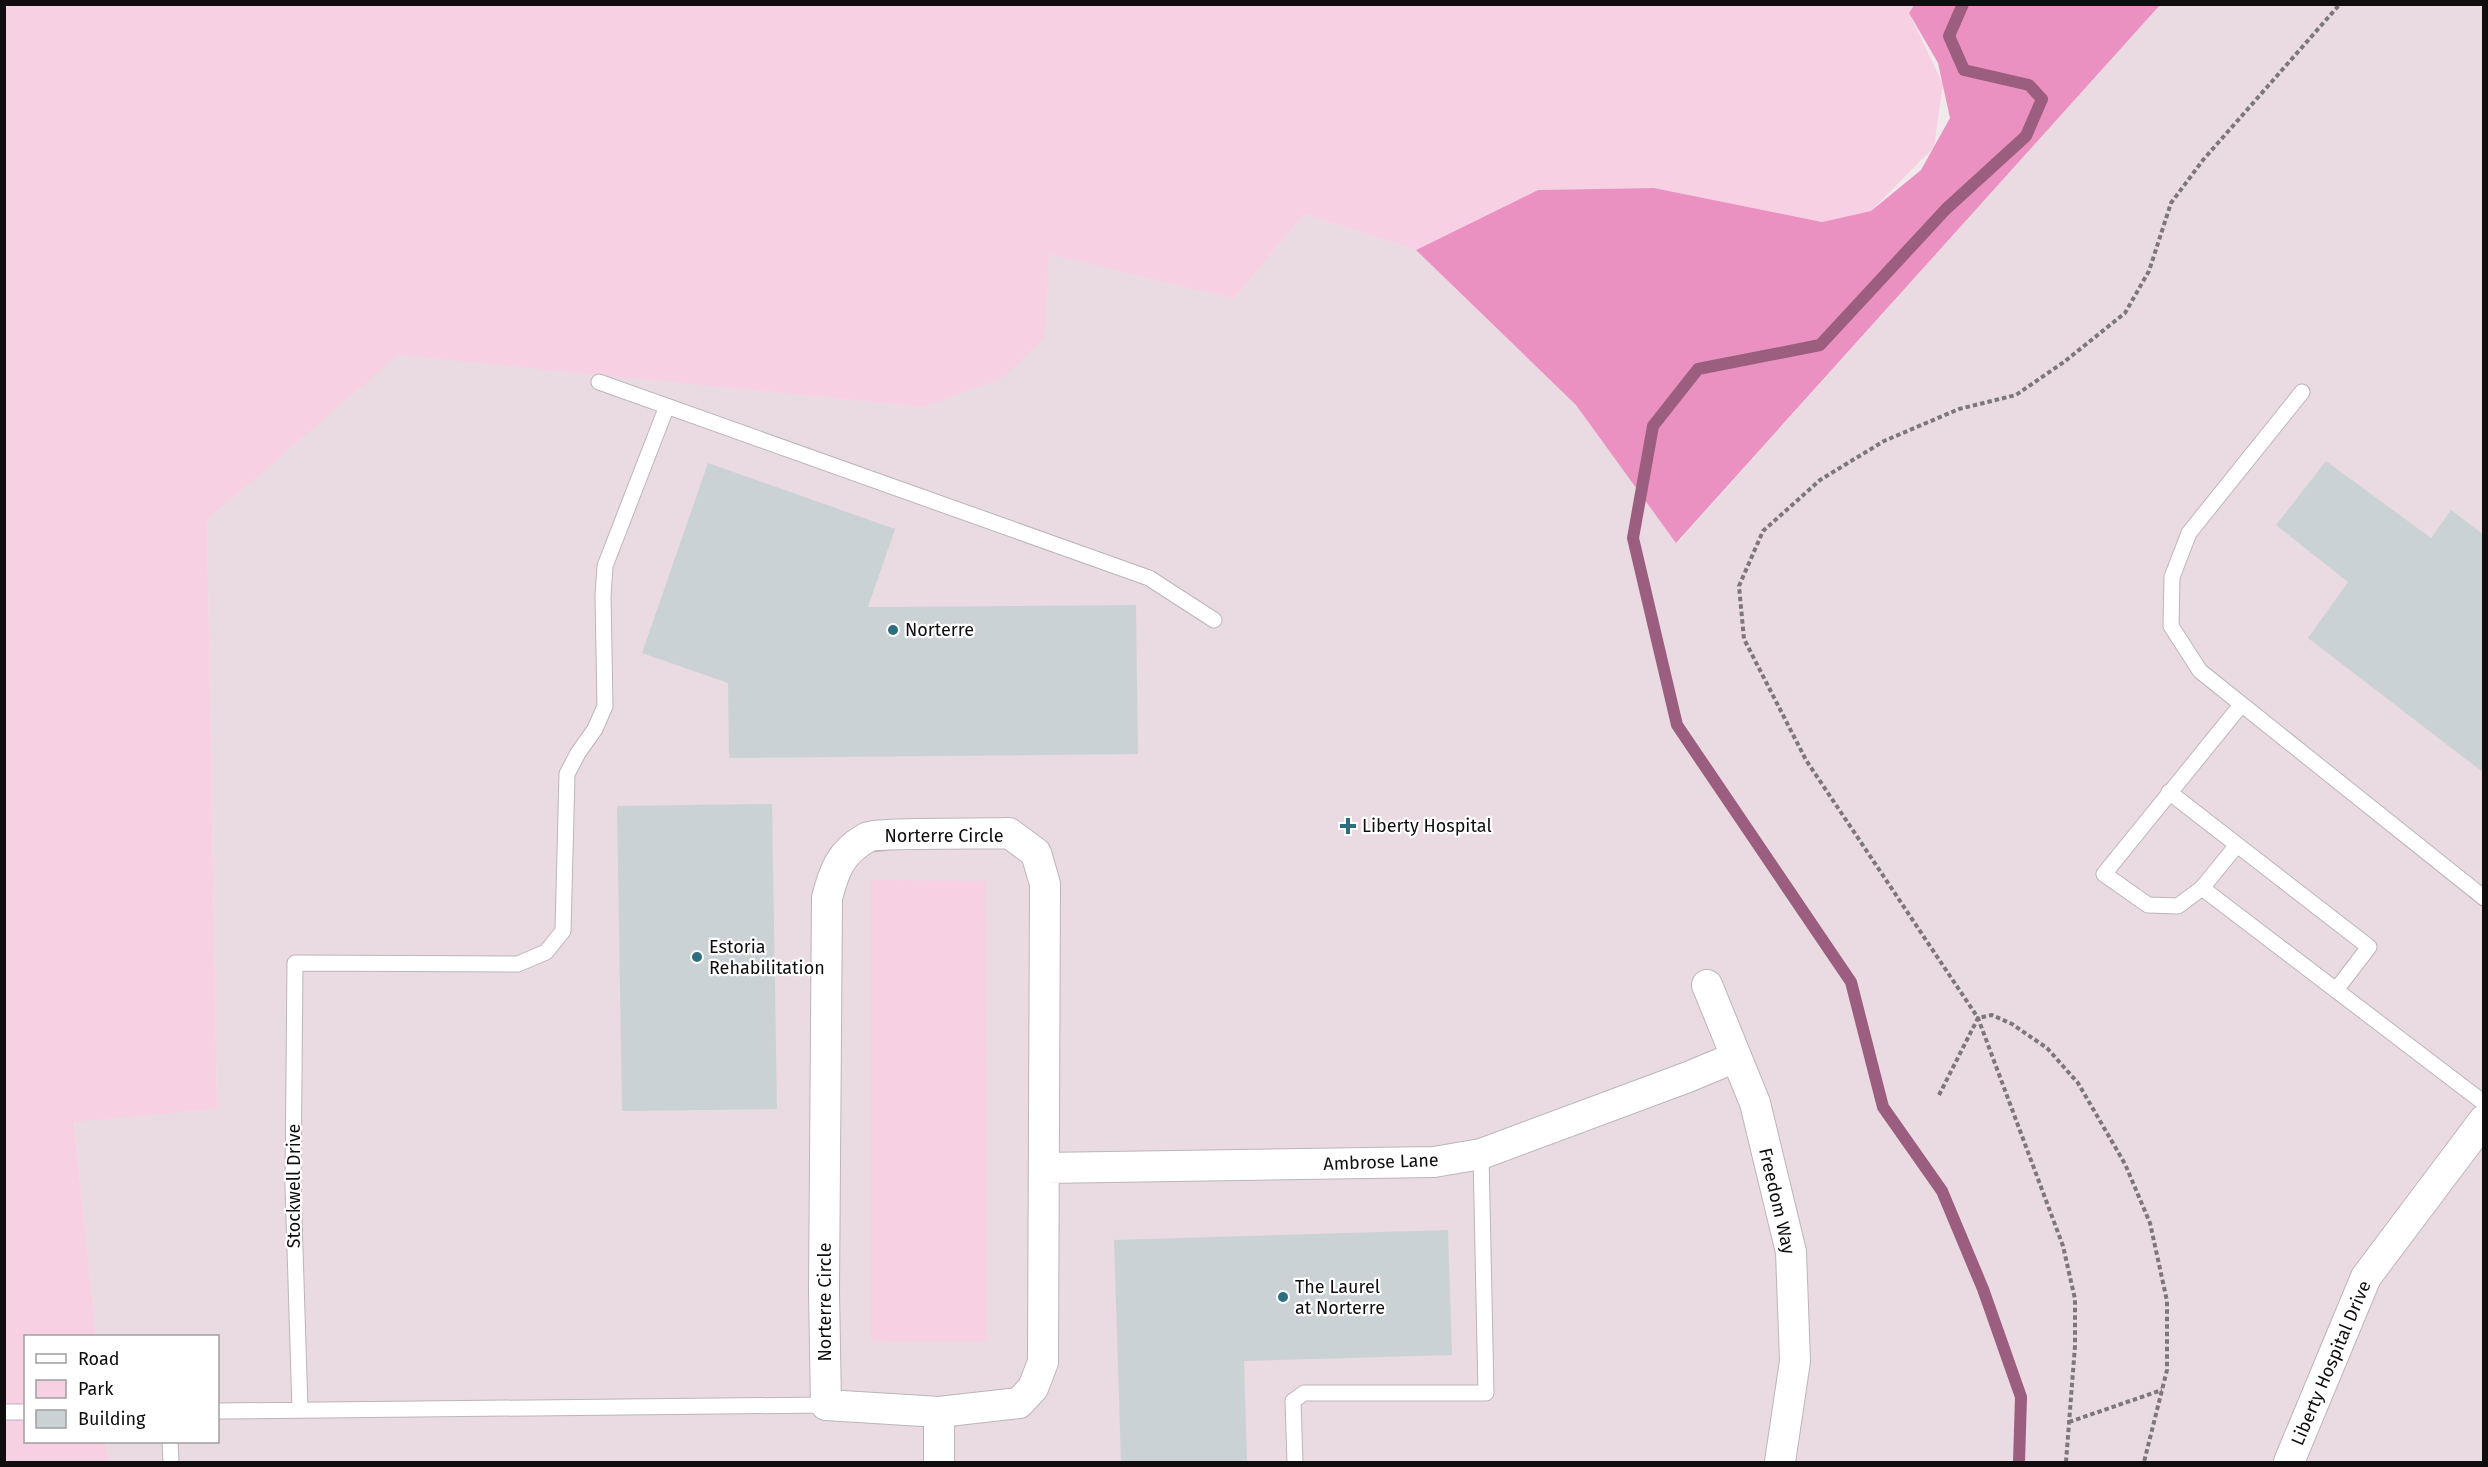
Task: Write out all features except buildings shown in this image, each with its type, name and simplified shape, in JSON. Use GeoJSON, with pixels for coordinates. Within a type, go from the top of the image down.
{"type":"FeatureCollection","features":[{"type":"Feature","properties":{"kind":"street","name":"Norterre Circle"},"geometry":{"type":"LineString","coordinates":[[1010,833],[1035,853],[1045,884],[1044,1168],[1043,1362],[1033,1388],[1019,1403],[939,1412],[826,1405],[824,1291],[827,898],[835,868],[848,852],[868,836],[1010,833]]}},
{"type":"Feature","properties":{"kind":"street","name":"Freedom Way"},"geometry":{"type":"LineString","coordinates":[[1707,984],[1755,1103],[1791,1252],[1795,1361],[1780,1462]]}},
{"type":"Feature","properties":{"kind":"street","name":"Ambrose Lane"},"geometry":{"type":"LineString","coordinates":[[1044,1168],[1434,1162],[1481,1154],[1736,1057]]}},
{"type":"Feature","properties":{"kind":"street","name":"Liberty Hospital Drive"},"geometry":{"type":"LineString","coordinates":[[2289,1462],[2366,1277],[2484,1120]]}},
{"type":"Feature","properties":{"kind":"street"},"geometry":{"type":"LineString","coordinates":[[939,1412],[939,1462]]}},
{"type":"Feature","properties":{"kind":"lane"},"geometry":{"type":"LineString","coordinates":[[599,382],[1149,578],[1214,620]]}},
{"type":"Feature","properties":{"kind":"lane"},"geometry":{"type":"LineString","coordinates":[[2302,392],[2189,533],[2172,577],[2171,626],[2200,671],[2484,898]]}},
{"type":"Feature","properties":{"kind":"lane","name":"Stockwell Drive"},"geometry":{"type":"LineString","coordinates":[[300,1409],[293,1185],[295,963],[518,964],[546,952],[563,931],[567,774],[595,729],[605,706],[603,596],[605,566],[667,406]]}},
{"type":"Feature","properties":{"kind":"lane"},"geometry":{"type":"LineString","coordinates":[[2237,845],[2202,888],[2178,906],[2148,904],[2104,874],[2241,705]]}},
{"type":"Feature","properties":{"kind":"lane"},"geometry":{"type":"LineString","coordinates":[[2169,792],[2369,947],[2336,990]]}},
{"type":"Feature","properties":{"kind":"lane"},"geometry":{"type":"LineString","coordinates":[[2202,888],[2484,1103]]}},
{"type":"Feature","properties":{"kind":"lane"},"geometry":{"type":"LineString","coordinates":[[1295,1462],[1293,1401],[1304,1393],[1486,1393],[1481,1154]]}},
{"type":"Feature","properties":{"kind":"lane"},"geometry":{"type":"LineString","coordinates":[[219,1411],[826,1405]]}},
{"type":"Feature","properties":{"kind":"lane"},"geometry":{"type":"LineString","coordinates":[[4,1412],[24,1412]]}},
{"type":"Feature","properties":{"kind":"lane"},"geometry":{"type":"LineString","coordinates":[[170,1443],[171,1462]]}},
{"type":"Feature","properties":{"kind":"path"},"geometry":{"type":"LineString","coordinates":[[2066,1462],[2075,1346],[2075,1299],[2063,1246],[1978,1018],[1806,760],[1744,639],[1739,586],[1763,531],[1820,480],[1884,441],[1959,410],[2016,395],[2064,362],[2125,313],[2149,272],[2171,203],[2203,160],[2340,4]]}},
{"type":"Feature","properties":{"kind":"path"},"geometry":{"type":"LineString","coordinates":[[1978,1018],[1992,1015],[2012,1024],[2047,1048],[2078,1083],[2126,1164],[2150,1223],[2167,1301],[2167,1370],[2144,1462]]}},
{"type":"Feature","properties":{"kind":"path"},"geometry":{"type":"LineString","coordinates":[[1939,1095],[1978,1018]]}},
{"type":"Feature","properties":{"kind":"path"},"geometry":{"type":"LineString","coordinates":[[2069,1422],[2162,1390]]}},
{"type":"Feature","properties":{"kind":"shaded area"},"geometry":{"type":"Polygon","coordinates":[[[1914,5],[2160,5],[1676,543],[1576,405],[1416,250],[1538,190],[1654,188],[1822,222],[1871,211],[1921,170],[1950,118],[1938,63],[1909,13],[1914,5]]]}},
{"type":"Feature","properties":{"kind":"shaded area","name":"Liberty Hospital"},"geometry":{"type":"Polygon","coordinates":[[[2160,5],[2483,5],[2483,1462],[109,1462],[106,1443],[219,1443],[219,1335],[96,1335],[74,1121],[217,1109],[207,520],[398,354],[923,407],[1049,253],[1234,299],[1304,214],[1416,250],[1576,405],[1677,543],[2160,5]]]}},
{"type":"Feature","properties":{"kind":"green space"},"geometry":{"type":"Polygon","coordinates":[[[5,5],[1914,5],[1909,13],[1943,84],[1934,147],[1871,211],[1822,222],[1654,188],[1538,190],[1416,250],[1304,214],[1234,299],[1049,254],[1044,338],[1002,378],[923,407],[398,355],[207,520],[217,1109],[74,1122],[96,1335],[24,1335],[24,1443],[106,1443],[109,1462],[5,1462],[5,5]]]}},
{"type":"Feature","properties":{"kind":"green space"},"geometry":{"type":"Polygon","coordinates":[[[871,880],[986,881],[987,1342],[871,1341],[871,880]]]}},
{"type":"Feature","properties":{"kind":"waterway"},"geometry":{"type":"LineString","coordinates":[[1963,4],[1949,36],[1964,70],[2029,85],[2042,99],[2026,136],[1946,209],[1820,345],[1698,369],[1653,426],[1633,538],[1677,725],[1851,982],[1883,1107],[1942,1191],[1983,1289],[2021,1397],[2019,1462]]}},
{"type":"Feature","properties":{"kind":"place","name":"Norterre"},"geometry":{"type":"Point","coordinates":[893,630]}},
{"type":"Feature","properties":{"kind":"place","name":"Liberty Hospital"},"geometry":{"type":"Point","coordinates":[1348,826]}},
{"type":"Feature","properties":{"kind":"place","name":"Estoria Rehabilitation"},"geometry":{"type":"Point","coordinates":[697,957]}},
{"type":"Feature","properties":{"kind":"place","name":"The Laurel at Norterre"},"geometry":{"type":"Point","coordinates":[1283,1297]}}]}
